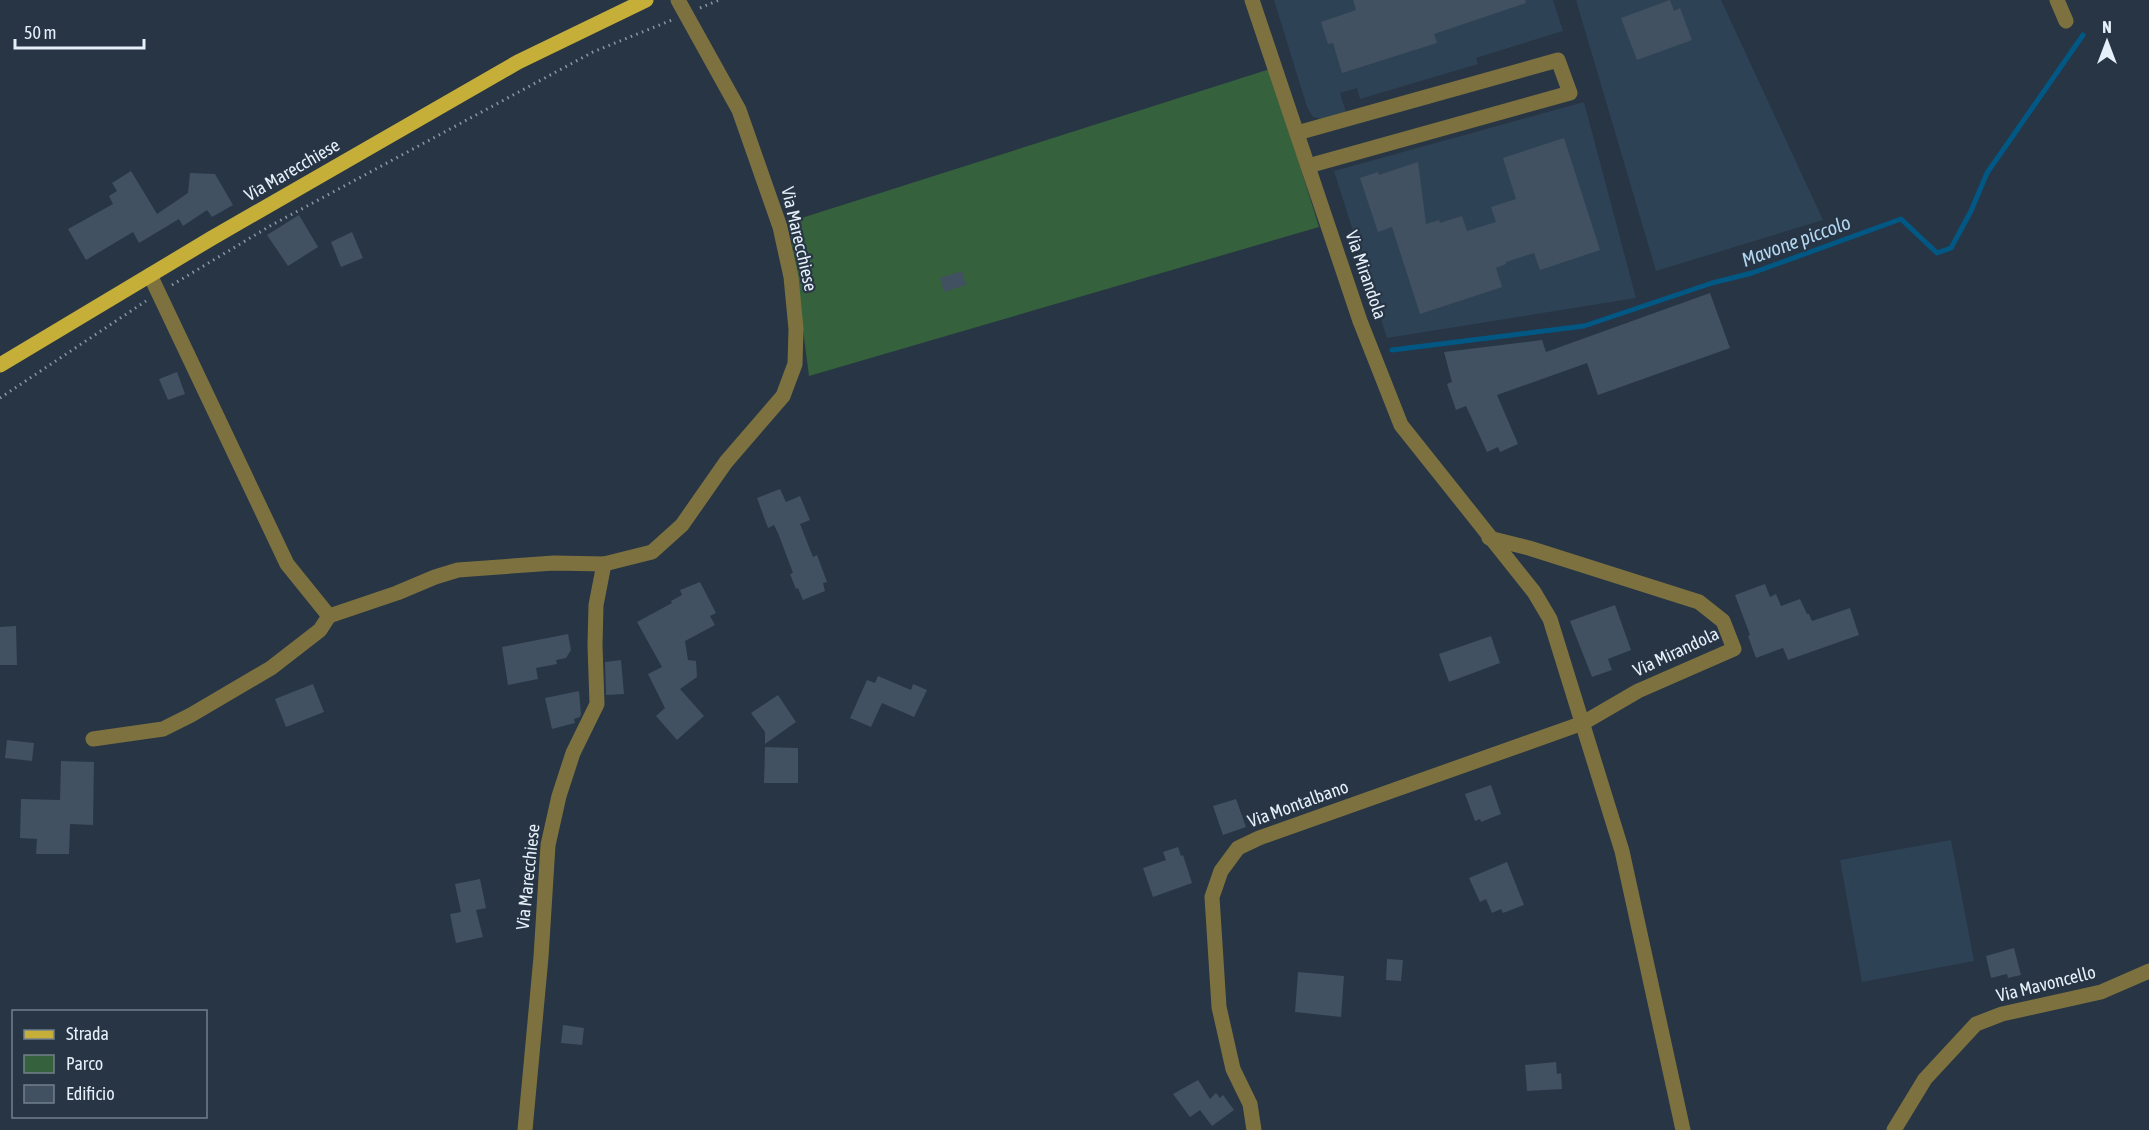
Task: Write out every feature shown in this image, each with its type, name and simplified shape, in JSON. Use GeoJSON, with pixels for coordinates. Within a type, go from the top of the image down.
{"type":"FeatureCollection","features":[{"type":"Feature","properties":{"kind":"main road","name":"Via Marecchiese"},"geometry":{"type":"LineString","coordinates":[[0,365],[150,275],[518,62],[646,0]]}},
{"type":"Feature","properties":{"kind":"street","name":"Via Marecchiese"},"geometry":{"type":"LineString","coordinates":[[93,739],[163,729],[271,668],[320,630],[329,616],[397,593],[435,576],[458,570],[554,563],[604,564],[652,552],[682,525],[726,462],[783,396],[795,364],[796,328],[791,277],[780,226],[766,183],[739,110],[678,0]]}},
{"type":"Feature","properties":{"kind":"street","name":"Via Mirandola"},"geometry":{"type":"LineString","coordinates":[[1252,0],[1360,321],[1401,424],[1533,592],[1551,619],[1622,852],[1683,1130]]}},
{"type":"Feature","properties":{"kind":"street"},"geometry":{"type":"LineString","coordinates":[[2057,0],[2066,21]]}},
{"type":"Feature","properties":{"kind":"street"},"geometry":{"type":"LineString","coordinates":[[1297,134],[1558,60],[1570,93],[1308,166]]}},
{"type":"Feature","properties":{"kind":"street"},"geometry":{"type":"LineString","coordinates":[[150,275],[287,564],[329,616]]}},
{"type":"Feature","properties":{"kind":"street","name":"Via Mirandola"},"geometry":{"type":"LineString","coordinates":[[1489,538],[1529,548],[1699,602],[1723,621],[1734,649],[1638,691],[1583,723]]}},
{"type":"Feature","properties":{"kind":"street","name":"Via Marecchiese"},"geometry":{"type":"LineString","coordinates":[[525,1130],[541,957],[548,845],[559,796],[573,753],[597,704],[596,605],[604,564]]}},
{"type":"Feature","properties":{"kind":"street","name":"Via Montalbano"},"geometry":{"type":"LineString","coordinates":[[1254,1130],[1250,1104],[1233,1069],[1219,1007],[1212,897],[1221,871],[1238,848],[1259,838],[1583,723]]}},
{"type":"Feature","properties":{"kind":"street","name":"Via Mavoncello"},"geometry":{"type":"LineString","coordinates":[[1894,1130],[1925,1079],[1976,1024],[2002,1014],[2101,992],[2149,971]]}},
{"type":"Feature","properties":{"kind":"path"},"geometry":{"type":"LineString","coordinates":[[691,12],[719,0]]}},
{"type":"Feature","properties":{"kind":"path"},"geometry":{"type":"LineString","coordinates":[[0,398],[158,293],[270,226],[593,52],[681,16]]}},
{"type":"Feature","properties":{"kind":"shaded area"},"geometry":{"type":"Polygon","coordinates":[[[1274,0],[1553,0],[1563,31],[1476,58],[1478,64],[1360,99],[1357,88],[1340,93],[1346,112],[1323,119],[1313,117],[1307,107],[1274,0]]]}},
{"type":"Feature","properties":{"kind":"shaded area"},"geometry":{"type":"Polygon","coordinates":[[[1576,0],[1721,0],[1823,220],[1656,271],[1576,0]]]}},
{"type":"Feature","properties":{"kind":"shaded area"},"geometry":{"type":"Polygon","coordinates":[[[1584,102],[1636,298],[1387,338],[1334,171],[1584,102]]]}},
{"type":"Feature","properties":{"kind":"shaded area"},"geometry":{"type":"Polygon","coordinates":[[[1951,840],[1974,961],[1862,982],[1840,860],[1951,840]]]}},
{"type":"Feature","properties":{"kind":"green space"},"geometry":{"type":"Polygon","coordinates":[[[1270,69],[1319,227],[809,376],[789,222],[1270,69]]]}},
{"type":"Feature","properties":{"kind":"building"},"geometry":{"type":"Polygon","coordinates":[[[1353,0],[1525,0],[1526,3],[1434,34],[1437,43],[1342,73],[1333,43],[1328,44],[1321,22],[1356,10],[1353,0]]]}},
{"type":"Feature","properties":{"kind":"building"},"geometry":{"type":"Polygon","coordinates":[[[1670,0],[1674,11],[1680,8],[1692,40],[1637,60],[1621,18],[1670,0]]]}},
{"type":"Feature","properties":{"kind":"building"},"geometry":{"type":"Polygon","coordinates":[[[1564,138],[1600,250],[1540,270],[1534,253],[1506,262],[1496,268],[1502,287],[1420,314],[1392,227],[1378,232],[1360,178],[1378,172],[1379,175],[1418,162],[1426,224],[1439,220],[1440,223],[1462,216],[1467,231],[1496,222],[1491,207],[1516,199],[1503,158],[1564,138]]]}},
{"type":"Feature","properties":{"kind":"building"},"geometry":{"type":"Polygon","coordinates":[[[131,171],[157,214],[188,193],[190,173],[215,174],[233,205],[212,217],[207,210],[183,226],[179,219],[139,243],[133,232],[86,260],[68,229],[113,204],[109,196],[117,191],[112,183],[131,171]]]}},
{"type":"Feature","properties":{"kind":"building"},"geometry":{"type":"Polygon","coordinates":[[[299,215],[318,247],[288,266],[267,235],[299,215]]]}},
{"type":"Feature","properties":{"kind":"building"},"geometry":{"type":"Polygon","coordinates":[[[352,232],[363,258],[341,267],[331,242],[352,232]]]}},
{"type":"Feature","properties":{"kind":"building"},"geometry":{"type":"Polygon","coordinates":[[[962,271],[966,285],[944,292],[940,278],[962,271]]]}},
{"type":"Feature","properties":{"kind":"building"},"geometry":{"type":"Polygon","coordinates":[[[1710,293],[1730,348],[1598,395],[1587,363],[1497,395],[1518,444],[1500,452],[1498,447],[1487,452],[1466,406],[1456,410],[1447,384],[1452,382],[1444,352],[1542,340],[1546,352],[1710,293]]]}},
{"type":"Feature","properties":{"kind":"building"},"geometry":{"type":"Polygon","coordinates":[[[177,372],[185,394],[168,400],[159,379],[177,372]]]}},
{"type":"Feature","properties":{"kind":"building"},"geometry":{"type":"Polygon","coordinates":[[[780,489],[786,502],[800,496],[810,520],[800,524],[813,557],[817,555],[827,582],[823,583],[825,591],[803,600],[790,574],[793,573],[778,533],[774,525],[768,528],[757,498],[780,489]]]}},
{"type":"Feature","properties":{"kind":"building"},"geometry":{"type":"Polygon","coordinates":[[[700,582],[716,613],[710,616],[715,625],[685,641],[688,660],[696,661],[697,677],[680,689],[704,716],[677,740],[656,716],[665,708],[648,674],[662,667],[637,622],[672,603],[671,601],[682,595],[680,590],[700,582]]]}},
{"type":"Feature","properties":{"kind":"building"},"geometry":{"type":"Polygon","coordinates":[[[1765,584],[1770,597],[1776,594],[1781,606],[1800,599],[1812,621],[1850,608],[1859,635],[1788,660],[1783,648],[1756,658],[1735,595],[1765,584]]]}},
{"type":"Feature","properties":{"kind":"building"},"geometry":{"type":"Polygon","coordinates":[[[1615,605],[1631,650],[1608,659],[1612,670],[1592,677],[1570,621],[1615,605]]]}},
{"type":"Feature","properties":{"kind":"building"},"geometry":{"type":"Polygon","coordinates":[[[16,626],[17,665],[0,665],[0,627],[16,626]]]}},
{"type":"Feature","properties":{"kind":"building"},"geometry":{"type":"Polygon","coordinates":[[[568,634],[571,650],[566,658],[556,660],[557,664],[536,668],[538,679],[508,685],[502,647],[568,634]]]}},
{"type":"Feature","properties":{"kind":"building"},"geometry":{"type":"Polygon","coordinates":[[[1491,636],[1500,663],[1449,682],[1439,654],[1491,636]]]}},
{"type":"Feature","properties":{"kind":"building"},"geometry":{"type":"Polygon","coordinates":[[[621,660],[624,694],[606,695],[605,662],[621,660]]]}},
{"type":"Feature","properties":{"kind":"building"},"geometry":{"type":"Polygon","coordinates":[[[878,676],[911,690],[913,684],[927,690],[914,717],[882,703],[871,727],[850,718],[867,680],[875,683],[878,676]]]}},
{"type":"Feature","properties":{"kind":"building"},"geometry":{"type":"Polygon","coordinates":[[[313,684],[324,712],[286,727],[275,699],[313,684]]]}},
{"type":"Feature","properties":{"kind":"building"},"geometry":{"type":"Polygon","coordinates":[[[579,691],[580,717],[574,719],[575,723],[552,729],[545,698],[579,691]]]}},
{"type":"Feature","properties":{"kind":"building"},"geometry":{"type":"Polygon","coordinates":[[[778,695],[796,722],[765,744],[765,732],[751,713],[778,695]]]}},
{"type":"Feature","properties":{"kind":"building"},"geometry":{"type":"Polygon","coordinates":[[[7,740],[34,743],[32,761],[5,758],[7,740]]]}},
{"type":"Feature","properties":{"kind":"building"},"geometry":{"type":"Polygon","coordinates":[[[765,747],[798,748],[798,783],[764,783],[765,747]]]}},
{"type":"Feature","properties":{"kind":"building"},"geometry":{"type":"Polygon","coordinates":[[[61,761],[94,762],[93,825],[70,824],[69,854],[36,854],[37,839],[20,838],[21,799],[60,800],[61,761]]]}},
{"type":"Feature","properties":{"kind":"building"},"geometry":{"type":"Polygon","coordinates":[[[1491,785],[1501,814],[1481,822],[1480,819],[1475,821],[1465,794],[1491,785]]]}},
{"type":"Feature","properties":{"kind":"building"},"geometry":{"type":"Polygon","coordinates":[[[1236,799],[1246,827],[1223,835],[1213,806],[1236,799]]]}},
{"type":"Feature","properties":{"kind":"building"},"geometry":{"type":"Polygon","coordinates":[[[1178,847],[1192,883],[1153,897],[1143,868],[1166,860],[1163,852],[1178,847]]]}},
{"type":"Feature","properties":{"kind":"building"},"geometry":{"type":"Polygon","coordinates":[[[1507,862],[1524,905],[1503,913],[1501,909],[1492,913],[1486,899],[1480,902],[1469,878],[1507,862]]]}},
{"type":"Feature","properties":{"kind":"building"},"geometry":{"type":"Polygon","coordinates":[[[480,879],[486,908],[476,910],[483,937],[456,943],[450,914],[461,912],[455,884],[480,879]]]}},
{"type":"Feature","properties":{"kind":"building"},"geometry":{"type":"Polygon","coordinates":[[[2014,948],[2021,975],[2008,978],[2007,974],[1991,978],[1986,956],[2014,948]]]}},
{"type":"Feature","properties":{"kind":"building"},"geometry":{"type":"Polygon","coordinates":[[[1387,959],[1403,960],[1401,981],[1386,980],[1387,959]]]}},
{"type":"Feature","properties":{"kind":"building"},"geometry":{"type":"Polygon","coordinates":[[[1298,972],[1344,976],[1341,1017],[1295,1012],[1298,972]]]}},
{"type":"Feature","properties":{"kind":"building"},"geometry":{"type":"Polygon","coordinates":[[[563,1025],[584,1028],[582,1045],[561,1043],[563,1025]]]}},
{"type":"Feature","properties":{"kind":"building"},"geometry":{"type":"Polygon","coordinates":[[[1556,1062],[1557,1074],[1561,1073],[1562,1089],[1527,1091],[1525,1065],[1556,1062]]]}},
{"type":"Feature","properties":{"kind":"building"},"geometry":{"type":"Polygon","coordinates":[[[1198,1080],[1210,1099],[1216,1093],[1220,1098],[1223,1095],[1234,1110],[1212,1126],[1200,1110],[1190,1117],[1173,1094],[1198,1080]]]}},
{"type":"Feature","properties":{"kind":"waterway","name":"Mavone piccolo"},"geometry":{"type":"LineString","coordinates":[[1392,350],[1584,326],[1712,283],[1752,273],[1901,219],[1937,253],[1951,248],[1971,211],[1987,173],[2083,35]]}}]}
